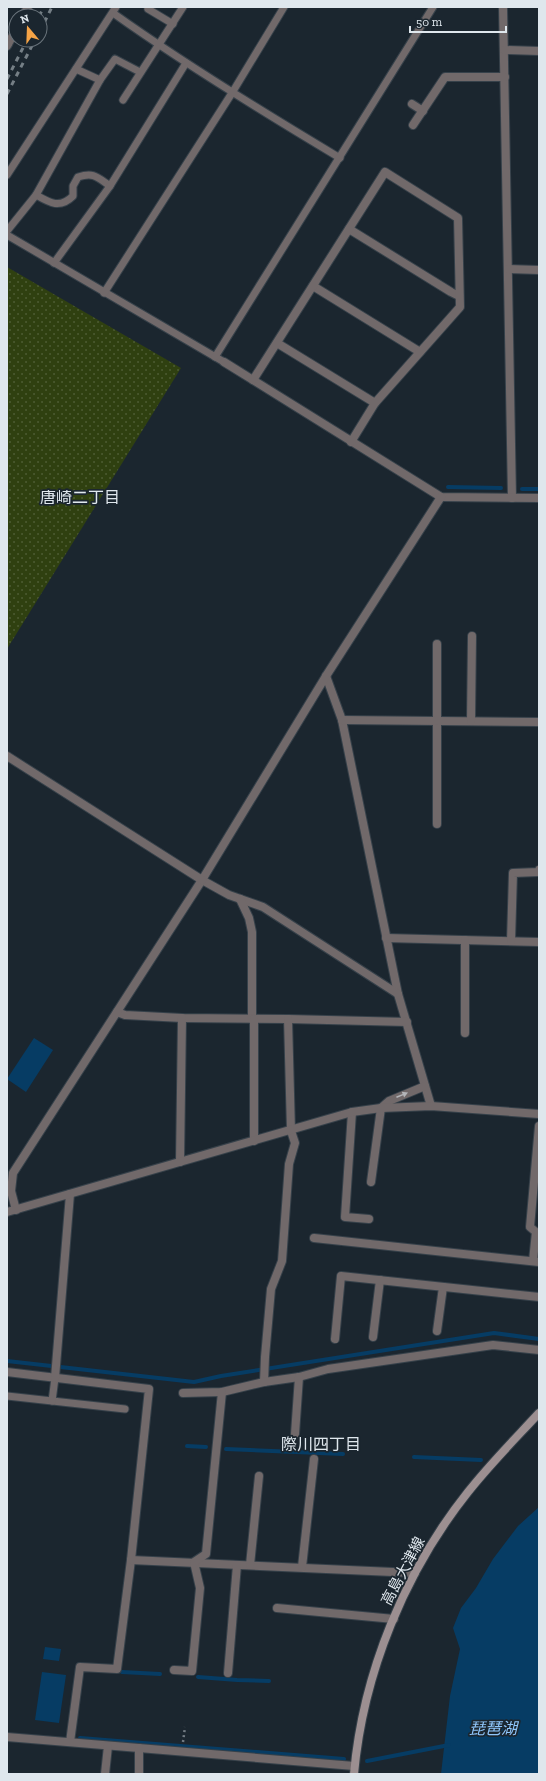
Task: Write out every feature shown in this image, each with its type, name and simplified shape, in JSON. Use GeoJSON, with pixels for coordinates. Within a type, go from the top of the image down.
{"type":"FeatureCollection","features":[{"type":"Feature","properties":{"kind":"main road","name":"高島大津線"},"geometry":{"type":"LineString","coordinates":[[354,1770],[369,1686],[394,1618],[414,1573],[447,1520],[468,1491],[539,1413]]}},
{"type":"Feature","properties":{"kind":"street"},"geometry":{"type":"LineString","coordinates":[[504,7],[512,498]]}},
{"type":"Feature","properties":{"kind":"street"},"geometry":{"type":"LineString","coordinates":[[504,50],[539,50]]}},
{"type":"Feature","properties":{"kind":"street"},"geometry":{"type":"LineString","coordinates":[[413,125],[445,76],[505,77]]}},
{"type":"Feature","properties":{"kind":"street"},"geometry":{"type":"LineString","coordinates":[[412,104],[423,111]]}},
{"type":"Feature","properties":{"kind":"street"},"geometry":{"type":"LineString","coordinates":[[253,380],[385,172],[458,218],[460,308],[375,403],[351,442]]}},
{"type":"Feature","properties":{"kind":"street"},"geometry":{"type":"LineString","coordinates":[[349,229],[451,292],[460,296]]}},
{"type":"Feature","properties":{"kind":"street"},"geometry":{"type":"LineString","coordinates":[[508,269],[539,270]]}},
{"type":"Feature","properties":{"kind":"street"},"geometry":{"type":"LineString","coordinates":[[313,286],[420,352]]}},
{"type":"Feature","properties":{"kind":"street"},"geometry":{"type":"LineString","coordinates":[[276,343],[375,403]]}},
{"type":"Feature","properties":{"kind":"street"},"geometry":{"type":"LineString","coordinates":[[224,362],[441,497],[539,498]]}},
{"type":"Feature","properties":{"kind":"street"},"geometry":{"type":"LineString","coordinates":[[16,1210],[11,1192],[13,1173],[202,880],[326,676],[441,497]]}},
{"type":"Feature","properties":{"kind":"street"},"geometry":{"type":"LineString","coordinates":[[471,721],[472,636]]}},
{"type":"Feature","properties":{"kind":"street"},"geometry":{"type":"LineString","coordinates":[[437,644],[437,824]]}},
{"type":"Feature","properties":{"kind":"street"},"geometry":{"type":"LineString","coordinates":[[326,676],[342,720],[398,994],[431,1106]]}},
{"type":"Feature","properties":{"kind":"street"},"geometry":{"type":"LineString","coordinates":[[342,720],[539,722]]}},
{"type":"Feature","properties":{"kind":"street"},"geometry":{"type":"LineString","coordinates":[[7,756],[202,880],[229,895],[263,907],[398,994]]}},
{"type":"Feature","properties":{"kind":"street"},"geometry":{"type":"LineString","coordinates":[[510,941],[513,873],[538,872],[539,870]]}},
{"type":"Feature","properties":{"kind":"street"},"geometry":{"type":"LineString","coordinates":[[240,899],[249,918],[252,932],[254,1141]]}},
{"type":"Feature","properties":{"kind":"street"},"geometry":{"type":"LineString","coordinates":[[386,938],[539,942]]}},
{"type":"Feature","properties":{"kind":"street"},"geometry":{"type":"LineString","coordinates":[[465,1033],[466,940]]}},
{"type":"Feature","properties":{"kind":"street"},"geometry":{"type":"LineString","coordinates":[[117,1012],[125,1015],[182,1018],[407,1022]]}},
{"type":"Feature","properties":{"kind":"street"},"geometry":{"type":"LineString","coordinates":[[180,1162],[182,1018]]}},
{"type":"Feature","properties":{"kind":"street"},"geometry":{"type":"LineString","coordinates":[[264,1380],[264,1362],[271,1289],[282,1261],[289,1164],[295,1142],[291,1131],[288,1019]]}},
{"type":"Feature","properties":{"kind":"street"},"geometry":{"type":"LineString","coordinates":[[371,1182],[381,1108],[388,1100],[425,1086]]}},
{"type":"Feature","properties":{"kind":"street"},"geometry":{"type":"LineString","coordinates":[[7,1212],[291,1131],[352,1112],[381,1108],[431,1106],[539,1114]]}},
{"type":"Feature","properties":{"kind":"street"},"geometry":{"type":"LineString","coordinates":[[352,1112],[345,1217],[369,1219]]}},
{"type":"Feature","properties":{"kind":"street"},"geometry":{"type":"LineString","coordinates":[[314,1238],[536,1262],[536,1232],[530,1227],[539,1126]]}},
{"type":"Feature","properties":{"kind":"street"},"geometry":{"type":"LineString","coordinates":[[55,1377],[70,1194]]}},
{"type":"Feature","properties":{"kind":"street"},"geometry":{"type":"LineString","coordinates":[[335,1339],[341,1276],[539,1297]]}},
{"type":"Feature","properties":{"kind":"street"},"geometry":{"type":"LineString","coordinates":[[373,1337],[380,1280]]}},
{"type":"Feature","properties":{"kind":"street"},"geometry":{"type":"LineString","coordinates":[[437,1331],[443,1287]]}},
{"type":"Feature","properties":{"kind":"street"},"geometry":{"type":"LineString","coordinates":[[183,1393],[222,1392],[264,1380],[299,1377],[328,1369],[493,1345],[539,1350]]}},
{"type":"Feature","properties":{"kind":"street"},"geometry":{"type":"LineString","coordinates":[[7,1372],[148,1389],[131,1560],[117,1669],[80,1667],[70,1742]]}},
{"type":"Feature","properties":{"kind":"street"},"geometry":{"type":"LineString","coordinates":[[295,1434],[299,1377]]}},
{"type":"Feature","properties":{"kind":"street"},"geometry":{"type":"LineString","coordinates":[[194,1562],[206,1554],[222,1392]]}},
{"type":"Feature","properties":{"kind":"street"},"geometry":{"type":"LineString","coordinates":[[302,1567],[314,1459]]}},
{"type":"Feature","properties":{"kind":"street"},"geometry":{"type":"LineString","coordinates":[[250,1565],[259,1476]]}},
{"type":"Feature","properties":{"kind":"street"},"geometry":{"type":"LineString","coordinates":[[131,1560],[414,1573]]}},
{"type":"Feature","properties":{"kind":"street"},"geometry":{"type":"LineString","coordinates":[[174,1670],[192,1670],[200,1588],[194,1562]]}},
{"type":"Feature","properties":{"kind":"street"},"geometry":{"type":"LineString","coordinates":[[228,1673],[237,1565]]}},
{"type":"Feature","properties":{"kind":"street"},"geometry":{"type":"LineString","coordinates":[[277,1608],[394,1618]]}},
{"type":"Feature","properties":{"kind":"street"},"geometry":{"type":"LineString","coordinates":[[7,1737],[139,1748],[354,1770]]}},
{"type":"Feature","properties":{"kind":"street"},"geometry":{"type":"LineString","coordinates":[[105,1774],[108,1746]]}},
{"type":"Feature","properties":{"kind":"street"},"geometry":{"type":"LineString","coordinates":[[139,1748],[139,1774]]}},
{"type":"Feature","properties":{"kind":"lane"},"geometry":{"type":"LineString","coordinates":[[150,7],[148,9],[173,24]]}},
{"type":"Feature","properties":{"kind":"lane"},"geometry":{"type":"LineString","coordinates":[[122,100],[183,7]]}},
{"type":"Feature","properties":{"kind":"lane"},"geometry":{"type":"LineString","coordinates":[[104,293],[232,93],[284,7]]}},
{"type":"Feature","properties":{"kind":"lane"},"geometry":{"type":"LineString","coordinates":[[215,357],[433,7]]}},
{"type":"Feature","properties":{"kind":"lane"},"geometry":{"type":"LineString","coordinates":[[7,174],[114,10],[158,45],[232,93],[340,158]]}},
{"type":"Feature","properties":{"kind":"lane"},"geometry":{"type":"LineString","coordinates":[[7,231],[36,195],[100,80],[115,59],[140,72]]}},
{"type":"Feature","properties":{"kind":"lane"},"geometry":{"type":"LineString","coordinates":[[54,263],[110,186],[186,63]]}},
{"type":"Feature","properties":{"kind":"lane"},"geometry":{"type":"LineString","coordinates":[[76,69],[100,80]]}},
{"type":"Feature","properties":{"kind":"lane"},"geometry":{"type":"LineString","coordinates":[[36,195],[56,204],[66,202],[73,196],[73,186],[78,177],[88,174],[98,177],[110,186]]}},
{"type":"Feature","properties":{"kind":"lane"},"geometry":{"type":"LineString","coordinates":[[7,235],[224,362]]}},
{"type":"Feature","properties":{"kind":"lane"},"geometry":{"type":"LineString","coordinates":[[52,1401],[55,1377]]}},
{"type":"Feature","properties":{"kind":"lane"},"geometry":{"type":"LineString","coordinates":[[7,1396],[125,1409]]}},
{"type":"Feature","properties":{"kind":"path"},"geometry":{"type":"LineString","coordinates":[[184,1737],[185,1727]]}},
{"type":"Feature","properties":{"kind":"green space"},"geometry":{"type":"Polygon","coordinates":[[[7,267],[181,368],[7,649],[7,267]]]}},
{"type":"Feature","properties":{"kind":"water"},"geometry":{"type":"Polygon","coordinates":[[[34,1038],[53,1050],[26,1092],[7,1079],[34,1038]]]}},
{"type":"Feature","properties":{"kind":"water","name":"琵琶湖"},"geometry":{"type":"Polygon","coordinates":[[[539,1507],[539,1774],[441,1774],[450,1696],[460,1649],[453,1628],[461,1608],[476,1588],[493,1559],[518,1526],[539,1507]]]}},
{"type":"Feature","properties":{"kind":"water"},"geometry":{"type":"Polygon","coordinates":[[[45,1647],[61,1649],[59,1661],[43,1659],[45,1647]]]}},
{"type":"Feature","properties":{"kind":"water"},"geometry":{"type":"Polygon","coordinates":[[[42,1672],[66,1675],[59,1723],[35,1720],[42,1672]]]}},
{"type":"Feature","properties":{"kind":"waterway"},"geometry":{"type":"LineString","coordinates":[[448,487],[501,488]]}},
{"type":"Feature","properties":{"kind":"waterway"},"geometry":{"type":"LineString","coordinates":[[522,489],[539,489]]}},
{"type":"Feature","properties":{"kind":"waterway"},"geometry":{"type":"LineString","coordinates":[[7,1361],[194,1382],[221,1376],[494,1333],[539,1339]]}},
{"type":"Feature","properties":{"kind":"waterway"},"geometry":{"type":"LineString","coordinates":[[187,1446],[206,1447]]}},
{"type":"Feature","properties":{"kind":"waterway"},"geometry":{"type":"LineString","coordinates":[[226,1449],[343,1454]]}},
{"type":"Feature","properties":{"kind":"waterway"},"geometry":{"type":"LineString","coordinates":[[414,1457],[481,1460]]}},
{"type":"Feature","properties":{"kind":"waterway"},"geometry":{"type":"LineString","coordinates":[[122,1672],[160,1674]]}},
{"type":"Feature","properties":{"kind":"waterway"},"geometry":{"type":"LineString","coordinates":[[198,1677],[269,1681]]}},
{"type":"Feature","properties":{"kind":"waterway"},"geometry":{"type":"LineString","coordinates":[[80,1738],[344,1759]]}},
{"type":"Feature","properties":{"kind":"waterway"},"geometry":{"type":"LineString","coordinates":[[367,1761],[449,1745]]}},
{"type":"Feature","properties":{"kind":"railway"},"geometry":{"type":"LineString","coordinates":[[48,15],[52,7]]}},
{"type":"Feature","properties":{"kind":"railway"},"geometry":{"type":"LineString","coordinates":[[7,79],[23,48]]}},
{"type":"Feature","properties":{"kind":"railway"},"geometry":{"type":"LineString","coordinates":[[7,94],[31,48]]}},
{"type":"Feature","properties":{"kind":"district","name":"唐崎二丁目"},"geometry":{"type":"Point","coordinates":[80,497]}},
{"type":"Feature","properties":{"kind":"district","name":"際川四丁目"},"geometry":{"type":"Point","coordinates":[321,1444]}}]}
